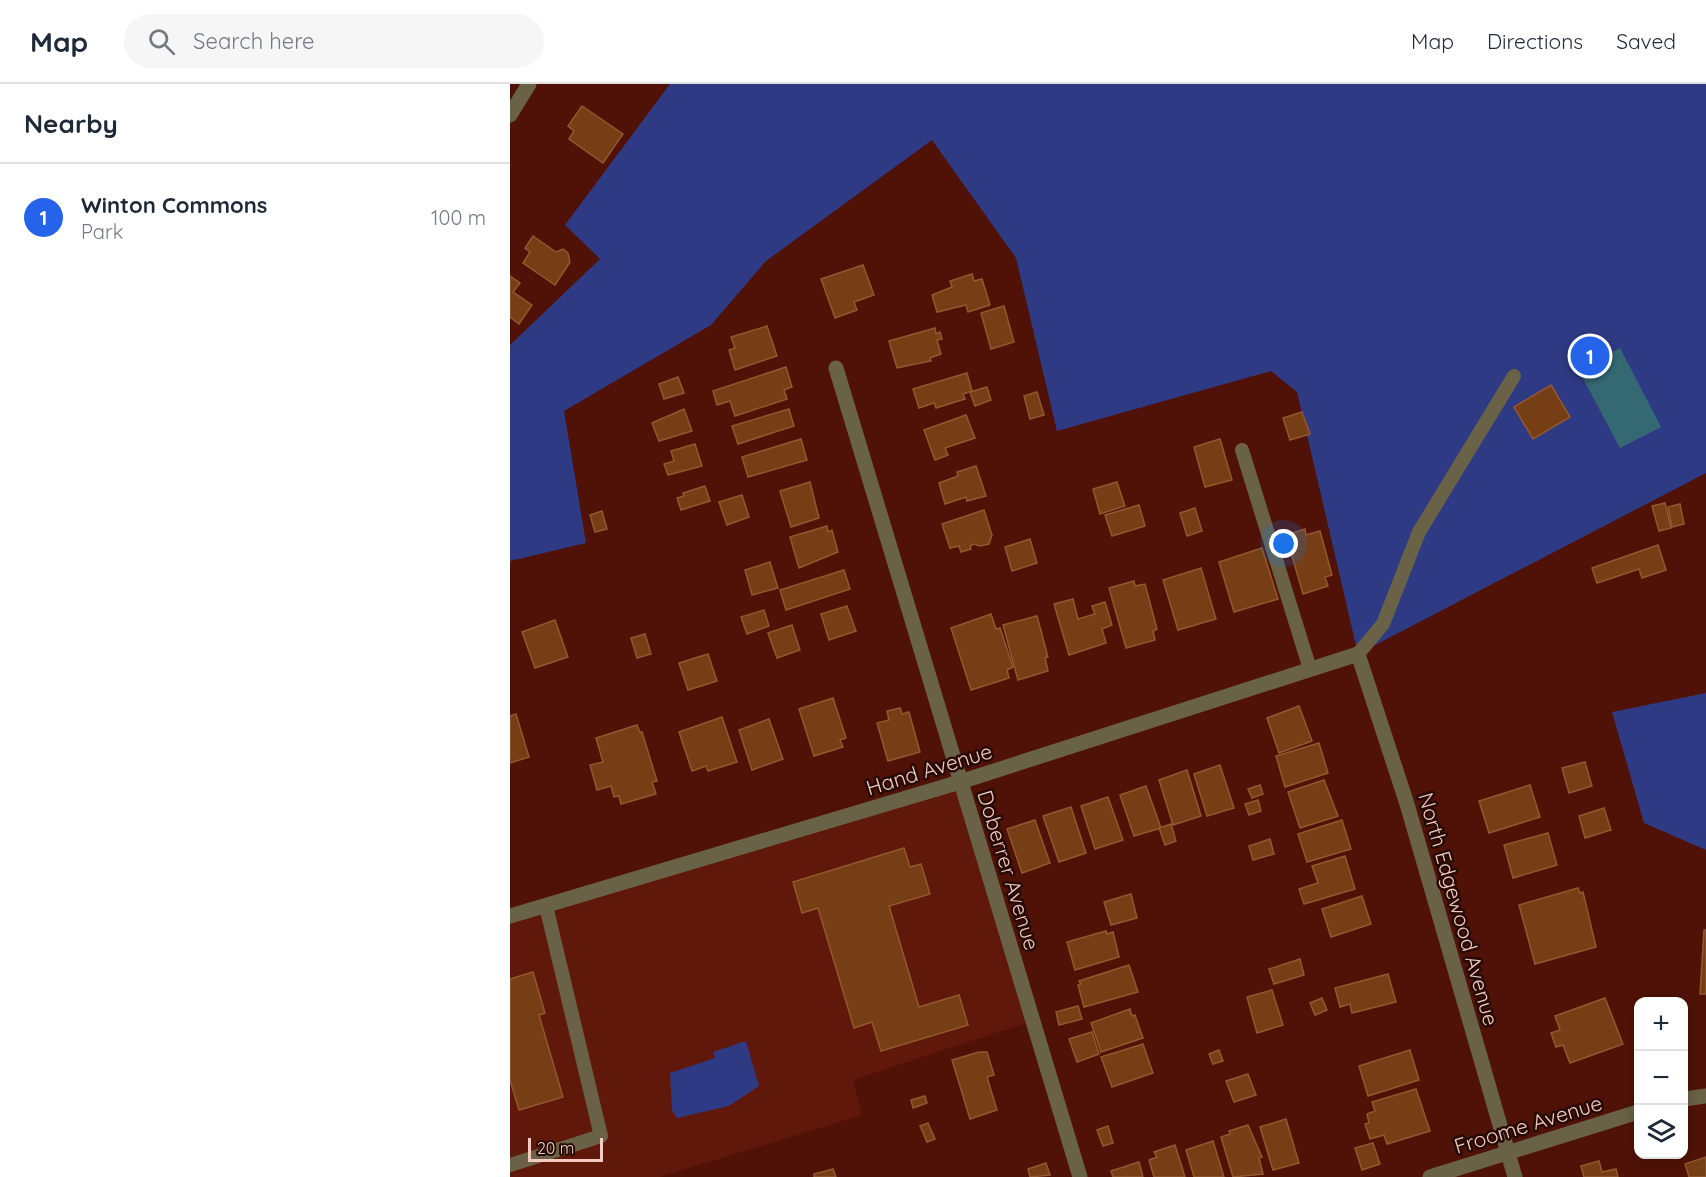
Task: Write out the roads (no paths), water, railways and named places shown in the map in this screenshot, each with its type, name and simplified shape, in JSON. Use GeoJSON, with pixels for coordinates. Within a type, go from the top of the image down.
{"type":"FeatureCollection","features":[{"type":"Feature","properties":{"kind":"street"},"geometry":{"type":"LineString","coordinates":[[510,115],[529,84]]}},
{"type":"Feature","properties":{"kind":"street","name":"Doberrer Avenue"},"geometry":{"type":"LineString","coordinates":[[836,368],[1080,1177]]}},
{"type":"Feature","properties":{"kind":"street","name":"Hand Avenue"},"geometry":{"type":"LineString","coordinates":[[510,916],[960,782],[1358,654]]}},
{"type":"Feature","properties":{"kind":"street","name":"North Edgewood Avenue"},"geometry":{"type":"LineString","coordinates":[[1358,654],[1407,804],[1515,1177]]}},
{"type":"Feature","properties":{"kind":"street"},"geometry":{"type":"LineString","coordinates":[[1688,1098],[1706,1096]]}},
{"type":"Feature","properties":{"kind":"street","name":"Froome Avenue"},"geometry":{"type":"LineString","coordinates":[[1430,1177],[1634,1113]]}},
{"type":"Feature","properties":{"kind":"lane"},"geometry":{"type":"LineString","coordinates":[[1358,654],[1383,624],[1419,532],[1514,376]]}},
{"type":"Feature","properties":{"kind":"lane"},"geometry":{"type":"LineString","coordinates":[[1242,450],[1310,669]]}},
{"type":"Feature","properties":{"kind":"lane"},"geometry":{"type":"LineString","coordinates":[[510,1165],[601,1136],[546,906]]}},
{"type":"Feature","properties":{"kind":"water"},"geometry":{"type":"Polygon","coordinates":[[[1620,348],[1661,427],[1620,448],[1578,369],[1620,348]]]}},
{"type":"Feature","properties":{"kind":"place","name":"Winton Commons"},"geometry":{"type":"Point","coordinates":[1590,356]}}]}
